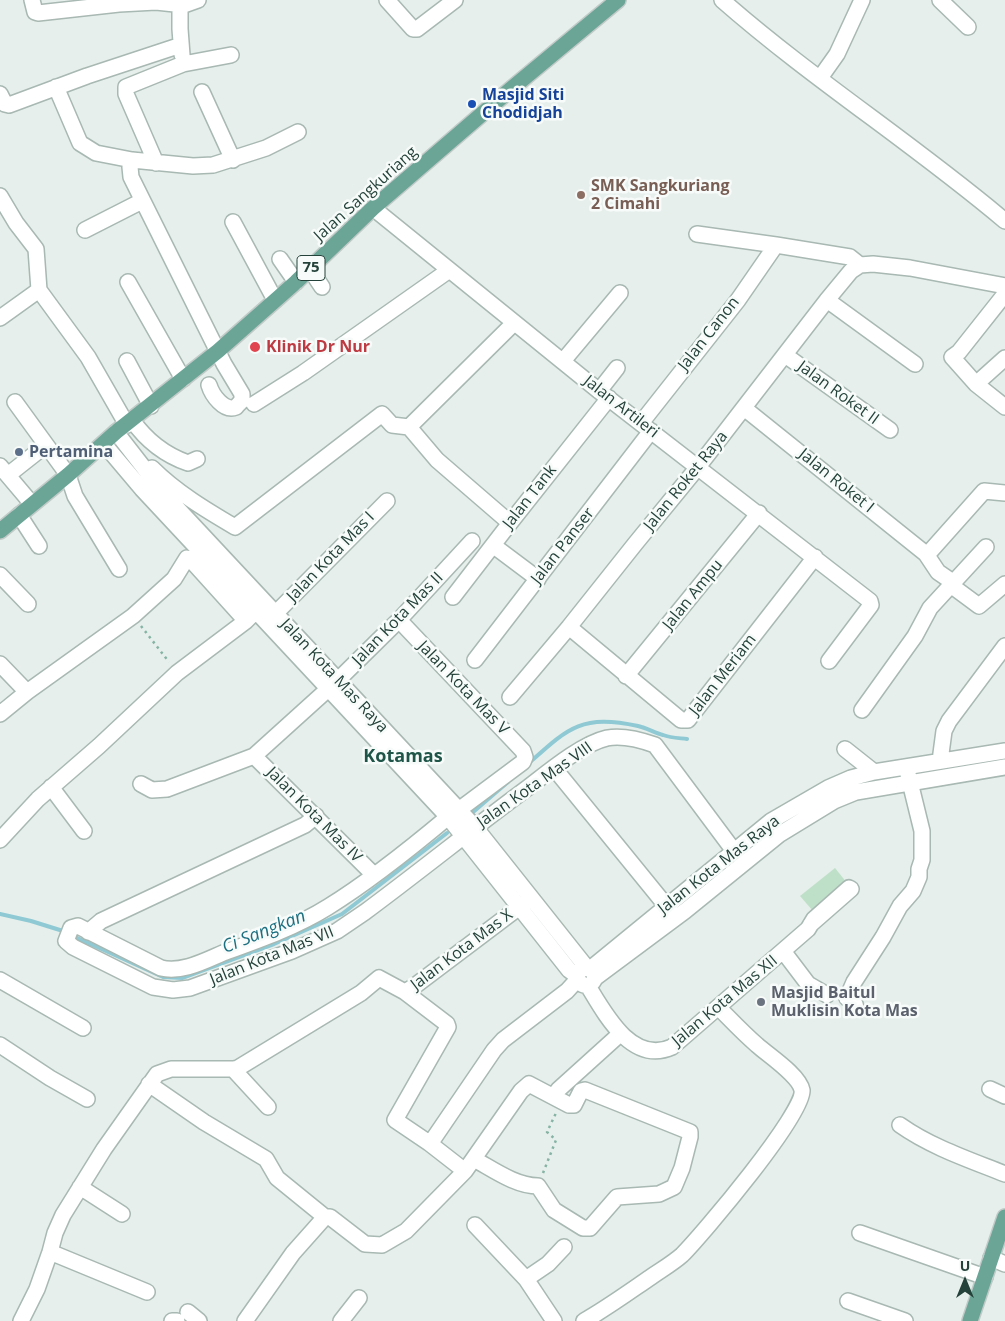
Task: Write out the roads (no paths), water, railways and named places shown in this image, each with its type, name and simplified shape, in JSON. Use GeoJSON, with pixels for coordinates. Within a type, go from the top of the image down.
{"type":"FeatureCollection","features":[{"type":"Feature","properties":{"kind":"main road","name":"Jalan Sangkuriang"},"geometry":{"type":"LineString","coordinates":[[0,531],[124,426],[218,351],[296,282],[373,208],[618,0]]}},
{"type":"Feature","properties":{"kind":"main road"},"geometry":{"type":"LineString","coordinates":[[970,1321],[985,1277],[998,1261],[1005,1217]]}},
{"type":"Feature","properties":{"kind":"street"},"geometry":{"type":"LineString","coordinates":[[32,0],[35,12],[38,13],[155,1],[180,5],[198,0]]}},
{"type":"Feature","properties":{"kind":"street"},"geometry":{"type":"LineString","coordinates":[[387,0],[413,29],[417,29],[455,0]]}},
{"type":"Feature","properties":{"kind":"street"},"geometry":{"type":"LineString","coordinates":[[722,0],[747,22],[1005,221]]}},
{"type":"Feature","properties":{"kind":"street"},"geometry":{"type":"LineString","coordinates":[[820,78],[837,54],[862,0]]}},
{"type":"Feature","properties":{"kind":"street"},"geometry":{"type":"LineString","coordinates":[[940,0],[968,26]]}},
{"type":"Feature","properties":{"kind":"street"},"geometry":{"type":"LineString","coordinates":[[180,5],[183,64]]}},
{"type":"Feature","properties":{"kind":"street"},"geometry":{"type":"LineString","coordinates":[[0,94],[5,104],[9,105],[56,87],[182,45]]}},
{"type":"Feature","properties":{"kind":"street"},"geometry":{"type":"LineString","coordinates":[[156,163],[126,94],[126,87],[183,64],[231,55]]}},
{"type":"Feature","properties":{"kind":"street"},"geometry":{"type":"LineString","coordinates":[[56,87],[80,143],[96,153],[132,160],[193,166],[213,165],[266,148],[298,132]]}},
{"type":"Feature","properties":{"kind":"street"},"geometry":{"type":"LineString","coordinates":[[202,92],[233,160]]}},
{"type":"Feature","properties":{"kind":"street"},"geometry":{"type":"LineString","coordinates":[[132,160],[130,167],[131,177],[218,351],[242,394],[242,401],[236,407],[228,408],[220,402],[209,386]]}},
{"type":"Feature","properties":{"kind":"street"},"geometry":{"type":"LineString","coordinates":[[0,196],[16,223],[36,249],[40,290],[88,357],[144,460],[160,477],[197,504],[235,527],[382,414],[392,424],[409,427],[437,460],[510,523]]}},
{"type":"Feature","properties":{"kind":"street"},"geometry":{"type":"LineString","coordinates":[[85,230],[142,201]]}},
{"type":"Feature","properties":{"kind":"street","name":"Jalan Artileri"},"geometry":{"type":"LineString","coordinates":[[373,208],[448,271],[563,360],[604,395],[759,513],[871,602],[872,606],[829,661]]}},
{"type":"Feature","properties":{"kind":"street"},"geometry":{"type":"LineString","coordinates":[[232,222],[275,300]]}},
{"type":"Feature","properties":{"kind":"street"},"geometry":{"type":"LineString","coordinates":[[697,234],[850,258],[860,265],[873,264],[910,268],[1005,286]]}},
{"type":"Feature","properties":{"kind":"street","name":"Jalan Canon"},"geometry":{"type":"LineString","coordinates":[[646,427],[776,245]]}},
{"type":"Feature","properties":{"kind":"street"},"geometry":{"type":"LineString","coordinates":[[280,259],[296,282]]}},
{"type":"Feature","properties":{"kind":"street","name":"Jalan Roket Raya"},"geometry":{"type":"LineString","coordinates":[[510,697],[698,467],[827,300],[851,271],[860,265]]}},
{"type":"Feature","properties":{"kind":"street"},"geometry":{"type":"LineString","coordinates":[[310,269],[322,287]]}},
{"type":"Feature","properties":{"kind":"street"},"geometry":{"type":"LineString","coordinates":[[254,404],[303,373],[448,271]]}},
{"type":"Feature","properties":{"kind":"street"},"geometry":{"type":"LineString","coordinates":[[128,282],[183,379]]}},
{"type":"Feature","properties":{"kind":"street"},"geometry":{"type":"LineString","coordinates":[[0,318],[40,290]]}},
{"type":"Feature","properties":{"kind":"street"},"geometry":{"type":"LineString","coordinates":[[563,360],[620,293]]}},
{"type":"Feature","properties":{"kind":"street"},"geometry":{"type":"LineString","coordinates":[[1005,294],[952,357],[976,384],[1005,407]]}},
{"type":"Feature","properties":{"kind":"street"},"geometry":{"type":"LineString","coordinates":[[827,300],[915,364]]}},
{"type":"Feature","properties":{"kind":"street"},"geometry":{"type":"LineString","coordinates":[[409,427],[514,323]]}},
{"type":"Feature","properties":{"kind":"street","name":"Jalan Roket II"},"geometry":{"type":"LineString","coordinates":[[785,355],[890,430]]}},
{"type":"Feature","properties":{"kind":"street"},"geometry":{"type":"LineString","coordinates":[[976,384],[1005,358]]}},
{"type":"Feature","properties":{"kind":"street"},"geometry":{"type":"LineString","coordinates":[[126,360],[151,406]]}},
{"type":"Feature","properties":{"kind":"street","name":"Jalan Tank"},"geometry":{"type":"LineString","coordinates":[[453,597],[494,546],[604,395],[617,368]]}},
{"type":"Feature","properties":{"kind":"street"},"geometry":{"type":"LineString","coordinates":[[15,402],[68,475],[75,496],[119,569]]}},
{"type":"Feature","properties":{"kind":"street","name":"Jalan Roket I"},"geometry":{"type":"LineString","coordinates":[[744,408],[927,555],[938,572],[979,606],[1005,584]]}},
{"type":"Feature","properties":{"kind":"street"},"geometry":{"type":"LineString","coordinates":[[124,426],[143,435],[175,458],[188,463],[197,459]]}},
{"type":"Feature","properties":{"kind":"street","name":"Jalan Kota Mas Raya"},"geometry":{"type":"LineString","coordinates":[[124,426],[160,499],[251,616],[271,618]]}},
{"type":"Feature","properties":{"kind":"street","name":"Jalan Panser"},"geometry":{"type":"LineString","coordinates":[[475,660],[538,579],[646,427]]}},
{"type":"Feature","properties":{"kind":"street","name":"Jalan Kota Mas Raya"},"geometry":{"type":"LineString","coordinates":[[104,444],[160,499],[531,898],[584,980]]}},
{"type":"Feature","properties":{"kind":"street"},"geometry":{"type":"LineString","coordinates":[[32,504],[4,470],[46,445]]}},
{"type":"Feature","properties":{"kind":"street"},"geometry":{"type":"LineString","coordinates":[[927,555],[984,491],[1005,494]]}},
{"type":"Feature","properties":{"kind":"street","name":"Jalan Kota Mas I"},"geometry":{"type":"LineString","coordinates":[[271,618],[387,501]]}},
{"type":"Feature","properties":{"kind":"street","name":"Jalan Ampu"},"geometry":{"type":"LineString","coordinates":[[626,676],[759,513]]}},
{"type":"Feature","properties":{"kind":"street"},"geometry":{"type":"LineString","coordinates":[[19,515],[39,546]]}},
{"type":"Feature","properties":{"kind":"street","name":"Jalan Kota Mas II"},"geometry":{"type":"LineString","coordinates":[[254,756],[332,685],[399,620],[472,541]]}},
{"type":"Feature","properties":{"kind":"street"},"geometry":{"type":"LineString","coordinates":[[494,546],[538,579]]}},
{"type":"Feature","properties":{"kind":"street"},"geometry":{"type":"LineString","coordinates":[[862,710],[915,636],[930,608],[986,547]]}},
{"type":"Feature","properties":{"kind":"street","name":"Jalan Meriam"},"geometry":{"type":"LineString","coordinates":[[569,627],[681,720],[688,720],[815,557]]}},
{"type":"Feature","properties":{"kind":"street"},"geometry":{"type":"LineString","coordinates":[[0,714],[27,692],[133,616],[174,579],[187,558],[251,616],[177,673],[99,746],[51,787],[0,840]]}},
{"type":"Feature","properties":{"kind":"street"},"geometry":{"type":"LineString","coordinates":[[0,576],[28,604]]}},
{"type":"Feature","properties":{"kind":"street","name":"Jalan Kota Mas V"},"geometry":{"type":"LineString","coordinates":[[399,620],[523,751],[525,757],[523,762],[454,813]]}},
{"type":"Feature","properties":{"kind":"street"},"geometry":{"type":"LineString","coordinates":[[940,761],[944,731],[949,721],[1005,646]]}},
{"type":"Feature","properties":{"kind":"street"},"geometry":{"type":"LineString","coordinates":[[0,664],[27,692]]}},
{"type":"Feature","properties":{"kind":"street","name":"Jalan Kota Mas VIII"},"geometry":{"type":"LineString","coordinates":[[469,831],[554,768],[590,744],[608,738],[624,738],[642,740],[655,745],[734,851]]}},
{"type":"Feature","properties":{"kind":"street"},"geometry":{"type":"LineString","coordinates":[[845,749],[874,772]]}},
{"type":"Feature","properties":{"kind":"street","name":"Jalan Kota Mas Raya"},"geometry":{"type":"LineString","coordinates":[[584,980],[666,906],[771,821],[828,788],[851,778],[874,772],[1005,751]]}},
{"type":"Feature","properties":{"kind":"street"},"geometry":{"type":"LineString","coordinates":[[141,784],[152,790],[167,789],[254,756]]}},
{"type":"Feature","properties":{"kind":"street","name":"Jalan Kota Mas IV"},"geometry":{"type":"LineString","coordinates":[[254,756],[374,875]]}},
{"type":"Feature","properties":{"kind":"street"},"geometry":{"type":"LineString","coordinates":[[856,1008],[855,1004],[847,998],[854,982],[884,937],[900,906],[913,891],[920,877],[922,831],[907,767]]}},
{"type":"Feature","properties":{"kind":"street","name":"Jalan Kota Mas Raya"},"geometry":{"type":"LineString","coordinates":[[584,980],[676,917],[780,834],[834,801],[856,792],[1005,767]]}},
{"type":"Feature","properties":{"kind":"street"},"geometry":{"type":"LineString","coordinates":[[554,768],[676,917]]}},
{"type":"Feature","properties":{"kind":"street"},"geometry":{"type":"LineString","coordinates":[[51,787],[84,831]]}},
{"type":"Feature","properties":{"kind":"street"},"geometry":{"type":"LineString","coordinates":[[316,816],[305,825],[102,922],[88,932],[161,968],[170,970],[191,966],[278,932],[328,907],[374,875],[454,813]]}},
{"type":"Feature","properties":{"kind":"street","name":"Jalan Kota Mas Raya"},"geometry":{"type":"LineString","coordinates":[[469,831],[518,908],[569,970],[584,980]]}},
{"type":"Feature","properties":{"kind":"street","name":"Jalan Kota Mas VII"},"geometry":{"type":"LineString","coordinates":[[88,932],[74,926],[66,938],[67,943],[153,987],[173,990],[190,988],[292,951],[337,931],[379,902],[469,831]]}},
{"type":"Feature","properties":{"kind":"street","name":"Jalan Kota Mas X"},"geometry":{"type":"LineString","coordinates":[[405,992],[531,898]]}},
{"type":"Feature","properties":{"kind":"street","name":"Jalan Kota Mas XII"},"geometry":{"type":"LineString","coordinates":[[584,980],[620,1034],[639,1047],[662,1052],[672,1048],[784,951],[810,926]]}},
{"type":"Feature","properties":{"kind":"street"},"geometry":{"type":"LineString","coordinates":[[784,951],[808,984],[827,995]]}},
{"type":"Feature","properties":{"kind":"street"},"geometry":{"type":"LineString","coordinates":[[21,1321],[37,1289],[55,1233],[80,1187],[149,1084],[158,1074],[171,1069],[233,1069],[356,996],[376,979],[382,979],[405,992],[446,1022],[448,1027],[395,1120],[430,1143],[470,1165],[530,1186],[538,1186],[554,1210],[583,1228],[590,1228],[617,1197],[660,1194],[674,1187],[682,1168],[690,1137],[690,1132],[586,1090],[581,1091],[574,1105],[569,1105],[560,1095],[529,1084],[524,1087],[470,1165],[406,1231],[382,1244],[365,1244],[330,1217],[325,1217],[277,1178],[266,1159],[204,1122],[149,1084]]}},
{"type":"Feature","properties":{"kind":"street"},"geometry":{"type":"LineString","coordinates":[[0,980],[83,1028]]}},
{"type":"Feature","properties":{"kind":"street"},"geometry":{"type":"LineString","coordinates":[[434,1138],[494,1050],[503,1040],[584,980]]}},
{"type":"Feature","properties":{"kind":"street"},"geometry":{"type":"LineString","coordinates":[[584,1321],[602,1317],[681,1255],[731,1199],[777,1139],[801,1099],[802,1090],[794,1077],[757,1045],[718,1007]]}},
{"type":"Feature","properties":{"kind":"street"},"geometry":{"type":"LineString","coordinates":[[560,1095],[620,1034]]}},
{"type":"Feature","properties":{"kind":"street"},"geometry":{"type":"LineString","coordinates":[[0,1045],[50,1078],[87,1099]]}},
{"type":"Feature","properties":{"kind":"street"},"geometry":{"type":"LineString","coordinates":[[233,1069],[268,1107]]}},
{"type":"Feature","properties":{"kind":"street"},"geometry":{"type":"LineString","coordinates":[[990,1089],[1005,1096]]}},
{"type":"Feature","properties":{"kind":"street"},"geometry":{"type":"LineString","coordinates":[[900,1124],[911,1132],[940,1146],[1005,1174]]}},
{"type":"Feature","properties":{"kind":"street"},"geometry":{"type":"LineString","coordinates":[[80,1187],[122,1214]]}},
{"type":"Feature","properties":{"kind":"street"},"geometry":{"type":"LineString","coordinates":[[245,1321],[293,1253],[325,1217]]}},
{"type":"Feature","properties":{"kind":"street"},"geometry":{"type":"LineString","coordinates":[[475,1225],[526,1279],[554,1321]]}},
{"type":"Feature","properties":{"kind":"street"},"geometry":{"type":"LineString","coordinates":[[860,1233],[985,1277]]}},
{"type":"Feature","properties":{"kind":"street"},"geometry":{"type":"LineString","coordinates":[[526,1279],[548,1264],[564,1247]]}},
{"type":"Feature","properties":{"kind":"street"},"geometry":{"type":"LineString","coordinates":[[50,1252],[147,1292]]}},
{"type":"Feature","properties":{"kind":"street"},"geometry":{"type":"LineString","coordinates":[[341,1321],[359,1298]]}},
{"type":"Feature","properties":{"kind":"street"},"geometry":{"type":"LineString","coordinates":[[848,1301],[905,1321]]}},
{"type":"Feature","properties":{"kind":"street"},"geometry":{"type":"LineString","coordinates":[[172,1321],[188,1318]]}},
{"type":"Feature","properties":{"kind":"waterway","name":"Ci Sangkan"},"geometry":{"type":"LineString","coordinates":[[528,764],[565,733],[589,723],[619,723],[641,727],[669,737],[687,739]]}},
{"type":"Feature","properties":{"kind":"waterway","name":"Ci Sangkan"},"geometry":{"type":"LineString","coordinates":[[472,813],[508,782]]}},
{"type":"Feature","properties":{"kind":"waterway","name":"Ci Sangkan"},"geometry":{"type":"LineString","coordinates":[[73,936],[163,977],[182,978],[274,944],[342,914],[447,833]]}},
{"type":"Feature","properties":{"kind":"waterway","name":"Ci Sangkan"},"geometry":{"type":"LineString","coordinates":[[0,914],[63,931]]}},
{"type":"Feature","properties":{"kind":"place","name":"Masjid Siti Chodidjah"},"geometry":{"type":"Point","coordinates":[472,104]}},
{"type":"Feature","properties":{"kind":"place","name":"SMK Sangkuriang 2 Cimahi"},"geometry":{"type":"Point","coordinates":[581,195]}},
{"type":"Feature","properties":{"kind":"place","name":"Klinik Dr Nur"},"geometry":{"type":"Point","coordinates":[255,347]}},
{"type":"Feature","properties":{"kind":"place","name":"Pertamina"},"geometry":{"type":"Point","coordinates":[19,452]}},
{"type":"Feature","properties":{"kind":"place","name":"Masjid Baitul Muklisin Kota Mas"},"geometry":{"type":"Point","coordinates":[761,1002]}},
{"type":"Feature","properties":{"kind":"district","name":"Kotamas"},"geometry":{"type":"Point","coordinates":[403,757]}}]}
